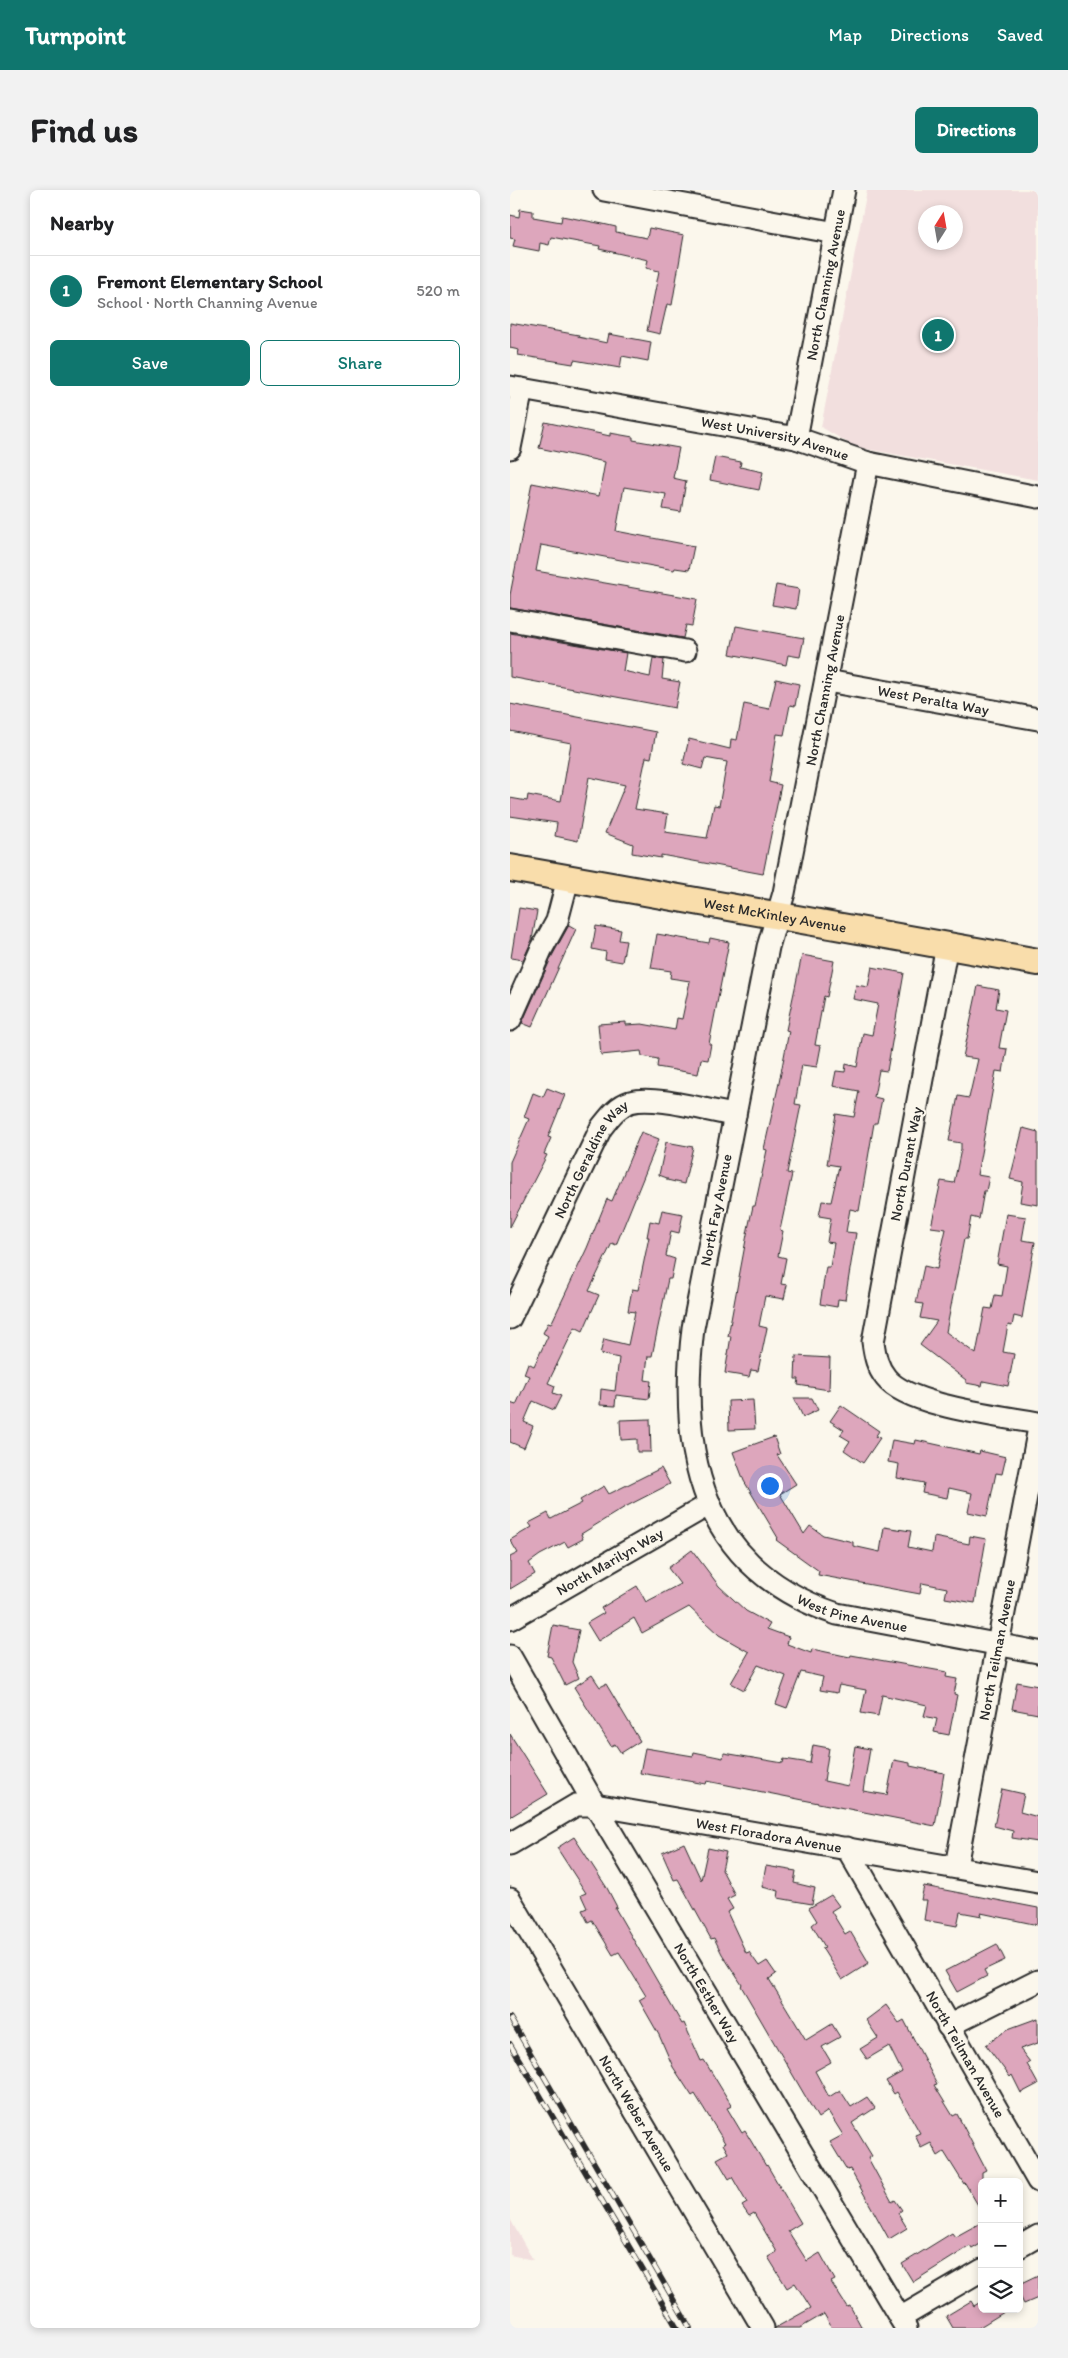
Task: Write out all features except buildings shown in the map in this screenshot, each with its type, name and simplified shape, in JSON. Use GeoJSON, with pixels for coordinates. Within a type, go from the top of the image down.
{"type":"FeatureCollection","features":[{"type":"Feature","properties":{"kind":"main road","name":"West McKinley Avenue"},"geometry":{"type":"LineString","coordinates":[[510,868],[1038,962]]}},
{"type":"Feature","properties":{"kind":"street"},"geometry":{"type":"LineString","coordinates":[[604,190],[836,233]]}},
{"type":"Feature","properties":{"kind":"street","name":"North Channing Avenue"},"geometry":{"type":"LineString","coordinates":[[796,438],[844,190]]}},
{"type":"Feature","properties":{"kind":"street"},"geometry":{"type":"LineString","coordinates":[[510,448],[516,388]]}},
{"type":"Feature","properties":{"kind":"street","name":"West University Avenue"},"geometry":{"type":"LineString","coordinates":[[516,388],[796,438],[868,463],[1038,496]]}},
{"type":"Feature","properties":{"kind":"street","name":"North Channing Avenue"},"geometry":{"type":"LineString","coordinates":[[777,916],[784,893],[827,681],[868,463]]}},
{"type":"Feature","properties":{"kind":"street"},"geometry":{"type":"LineString","coordinates":[[510,620],[685,652]]}},
{"type":"Feature","properties":{"kind":"street","name":"West Peralta Way"},"geometry":{"type":"LineString","coordinates":[[827,681],[1038,719]]}},
{"type":"Feature","properties":{"kind":"street"},"geometry":{"type":"LineString","coordinates":[[510,1020],[541,950],[557,921],[568,878]]}},
{"type":"Feature","properties":{"kind":"street","name":"North Fay Avenue"},"geometry":{"type":"LineString","coordinates":[[710,1504],[696,1462],[689,1427],[690,1358],[693,1328],[768,947],[777,916]]}},
{"type":"Feature","properties":{"kind":"street","name":"North Durant Way"},"geometry":{"type":"LineString","coordinates":[[947,946],[873,1342],[876,1363],[886,1379],[901,1391],[921,1401],[1038,1423]]}},
{"type":"Feature","properties":{"kind":"street","name":"North Geraldine Way"},"geometry":{"type":"LineString","coordinates":[[510,1318],[601,1128],[613,1113],[628,1103],[649,1100],[735,1115]]}},
{"type":"Feature","properties":{"kind":"street","name":"North Teilman Avenue"},"geometry":{"type":"LineString","coordinates":[[956,1866],[1038,1433]]}},
{"type":"Feature","properties":{"kind":"street","name":"North Marilyn Way"},"geometry":{"type":"LineString","coordinates":[[510,1619],[710,1504]]}},
{"type":"Feature","properties":{"kind":"street","name":"West Pine Avenue"},"geometry":{"type":"LineString","coordinates":[[710,1504],[722,1528],[761,1574],[785,1592],[809,1604],[837,1614],[1038,1652]]}},
{"type":"Feature","properties":{"kind":"street","name":"North Esther Way"},"geometry":{"type":"LineString","coordinates":[[510,1656],[595,1805],[903,2323]]}},
{"type":"Feature","properties":{"kind":"street","name":"West Floradora Avenue"},"geometry":{"type":"LineString","coordinates":[[510,1844],[576,1805],[595,1805],[956,1866],[1038,1882]]}},
{"type":"Feature","properties":{"kind":"street","name":"North Teilman Avenue"},"geometry":{"type":"LineString","coordinates":[[847,1848],[1038,2181]]}},
{"type":"Feature","properties":{"kind":"street","name":"North Weber Avenue"},"geometry":{"type":"LineString","coordinates":[[510,1899],[763,2328]]}},
{"type":"Feature","properties":{"kind":"street"},"geometry":{"type":"LineString","coordinates":[[948,2026],[1038,1981]]}},
{"type":"Feature","properties":{"kind":"street"},"geometry":{"type":"LineString","coordinates":[[1023,2245],[1038,2236]]}},
{"type":"Feature","properties":{"kind":"street"},"geometry":{"type":"LineString","coordinates":[[903,2323],[978,2273]]}},
{"type":"Feature","properties":{"kind":"shaded area"},"geometry":{"type":"Polygon","coordinates":[[[867,190],[1038,190],[1038,480],[855,447],[821,427],[867,190]]]}},
{"type":"Feature","properties":{"kind":"shaded area"},"geometry":{"type":"Polygon","coordinates":[[[510,2219],[533,2260],[510,2255],[510,2219]]]}},
{"type":"Feature","properties":{"kind":"railway"},"geometry":{"type":"LineString","coordinates":[[510,2018],[690,2328]]}},
{"type":"Feature","properties":{"kind":"railway"},"geometry":{"type":"LineString","coordinates":[[510,2044],[677,2328]]}},
{"type":"Feature","properties":{"kind":"place","name":"Fremont Elementary School"},"geometry":{"type":"Point","coordinates":[938,335]}}]}
